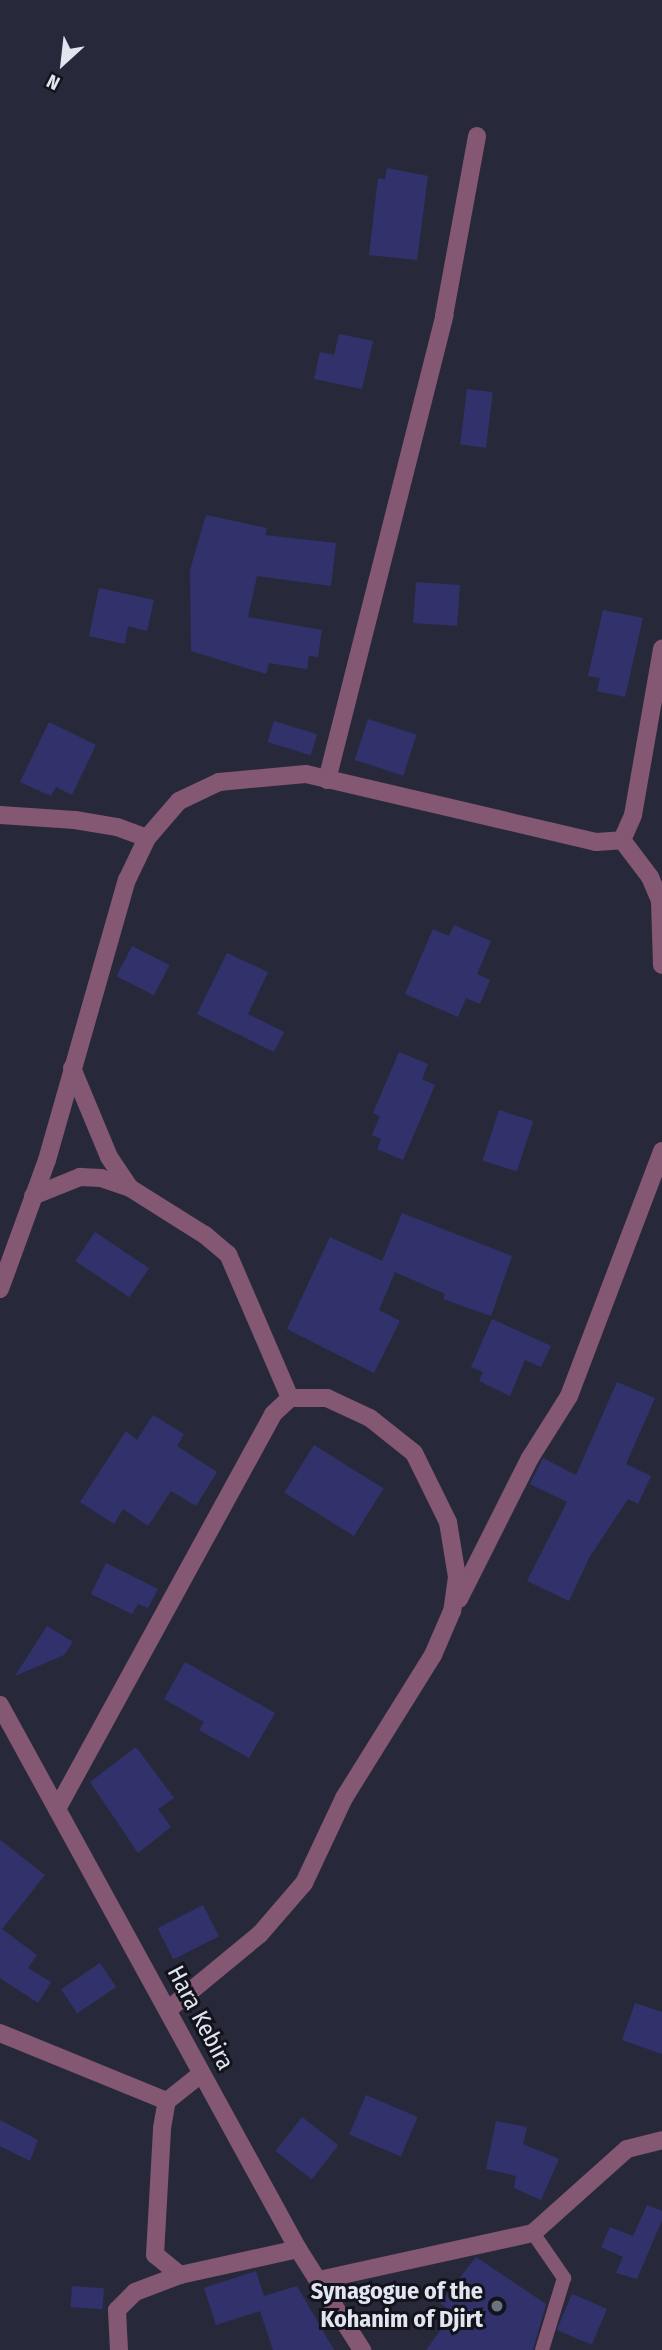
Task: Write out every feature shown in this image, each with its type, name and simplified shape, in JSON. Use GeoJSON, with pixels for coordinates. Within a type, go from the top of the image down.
{"type":"FeatureCollection","features":[{"type":"Feature","properties":{"kind":"street"},"geometry":{"type":"LineString","coordinates":[[327,780],[444,316],[477,136]]}},
{"type":"Feature","properties":{"kind":"street"},"geometry":{"type":"LineString","coordinates":[[622,840],[633,815],[662,649]]}},
{"type":"Feature","properties":{"kind":"street"},"geometry":{"type":"LineString","coordinates":[[0,1289],[33,1196],[127,880],[147,838],[179,801],[219,782],[306,774],[596,842],[622,840]]}},
{"type":"Feature","properties":{"kind":"street"},"geometry":{"type":"LineString","coordinates":[[0,815],[85,821],[147,838]]}},
{"type":"Feature","properties":{"kind":"street"},"geometry":{"type":"LineString","coordinates":[[622,840],[650,877],[660,901],[662,965]]}},
{"type":"Feature","properties":{"kind":"street"},"geometry":{"type":"LineString","coordinates":[[72,1068],[109,1157],[130,1188]]}},
{"type":"Feature","properties":{"kind":"street"},"geometry":{"type":"LineString","coordinates":[[169,2009],[260,1934],[304,1882],[344,1798],[402,1711],[530,1458],[569,1396],[662,1151]]}},
{"type":"Feature","properties":{"kind":"street"},"geometry":{"type":"LineString","coordinates":[[33,1196],[80,1177],[101,1178],[130,1188],[228,1254],[290,1398]]}},
{"type":"Feature","properties":{"kind":"street"},"geometry":{"type":"LineString","coordinates":[[57,1809],[273,1414],[290,1398],[307,1394],[350,1406],[414,1453],[448,1522],[457,1577],[452,1611]]}},
{"type":"Feature","properties":{"kind":"street","name":"Hara Kebira"},"geometry":{"type":"LineString","coordinates":[[0,1705],[299,2249],[362,2350]]}},
{"type":"Feature","properties":{"kind":"street"},"geometry":{"type":"LineString","coordinates":[[0,2033],[167,2101]]}},
{"type":"Feature","properties":{"kind":"street"},"geometry":{"type":"LineString","coordinates":[[180,2275],[155,2255],[167,2101],[201,2074]]}},
{"type":"Feature","properties":{"kind":"street"},"geometry":{"type":"LineString","coordinates":[[318,2280],[533,2233],[627,2149],[662,2140]]}},
{"type":"Feature","properties":{"kind":"street"},"geometry":{"type":"LineString","coordinates":[[119,2350],[115,2320],[124,2300],[180,2275],[299,2249]]}},
{"type":"Feature","properties":{"kind":"lane"},"geometry":{"type":"LineString","coordinates":[[533,2233],[564,2278],[542,2350]]}},
{"type":"Feature","properties":{"kind":"building"},"geometry":{"type":"Polygon","coordinates":[[[387,168],[428,176],[417,260],[369,255],[378,178],[385,179],[387,168]]]}},
{"type":"Feature","properties":{"kind":"building"},"geometry":{"type":"Polygon","coordinates":[[[339,334],[373,341],[362,389],[314,379],[320,352],[334,355],[339,334]]]}},
{"type":"Feature","properties":{"kind":"building"},"geometry":{"type":"Polygon","coordinates":[[[467,389],[493,392],[486,448],[460,445],[467,389]]]}},
{"type":"Feature","properties":{"kind":"building"},"geometry":{"type":"Polygon","coordinates":[[[206,515],[267,528],[265,535],[336,543],[331,586],[257,576],[248,617],[322,630],[318,657],[309,656],[307,669],[269,663],[266,674],[191,651],[190,570],[206,515]]]}},
{"type":"Feature","properties":{"kind":"building"},"geometry":{"type":"Polygon","coordinates":[[[416,582],[460,585],[457,626],[413,623],[416,582]]]}},
{"type":"Feature","properties":{"kind":"building"},"geometry":{"type":"Polygon","coordinates":[[[99,588],[154,600],[147,631],[128,626],[125,644],[89,636],[99,588]]]}},
{"type":"Feature","properties":{"kind":"building"},"geometry":{"type":"Polygon","coordinates":[[[603,610],[643,618],[625,697],[597,691],[600,678],[588,676],[603,610]]]}},
{"type":"Feature","properties":{"kind":"building"},"geometry":{"type":"Polygon","coordinates":[[[368,719],[417,735],[403,776],[355,760],[368,719]]]}},
{"type":"Feature","properties":{"kind":"building"},"geometry":{"type":"Polygon","coordinates":[[[274,721],[317,734],[311,755],[268,742],[274,721]]]}},
{"type":"Feature","properties":{"kind":"building"},"geometry":{"type":"Polygon","coordinates":[[[49,722],[96,745],[72,795],[56,787],[51,796],[20,782],[49,722]]]}},
{"type":"Feature","properties":{"kind":"building"},"geometry":{"type":"Polygon","coordinates":[[[454,925],[491,941],[477,974],[490,980],[480,1004],[466,998],[458,1017],[405,994],[433,929],[449,936],[454,925]]]}},
{"type":"Feature","properties":{"kind":"building"},"geometry":{"type":"Polygon","coordinates":[[[132,946],[169,965],[154,995],[117,976],[132,946]]]}},
{"type":"Feature","properties":{"kind":"building"},"geometry":{"type":"Polygon","coordinates":[[[227,953],[268,972],[248,1014],[284,1032],[274,1052],[197,1014],[227,953]]]}},
{"type":"Feature","properties":{"kind":"building"},"geometry":{"type":"Polygon","coordinates":[[[399,1052],[428,1064],[422,1079],[435,1085],[403,1160],[377,1149],[381,1139],[372,1135],[380,1116],[373,1113],[399,1052]]]}},
{"type":"Feature","properties":{"kind":"building"},"geometry":{"type":"Polygon","coordinates":[[[499,1110],[533,1121],[517,1172],[483,1160],[499,1110]]]}},
{"type":"Feature","properties":{"kind":"building"},"geometry":{"type":"Polygon","coordinates":[[[402,1213],[512,1256],[491,1316],[443,1299],[445,1294],[395,1272],[379,1310],[400,1321],[374,1373],[287,1329],[330,1237],[382,1261],[402,1213]]]}},
{"type":"Feature","properties":{"kind":"building"},"geometry":{"type":"Polygon","coordinates":[[[95,1232],[149,1268],[129,1297],[75,1261],[95,1232]]]}},
{"type":"Feature","properties":{"kind":"building"},"geometry":{"type":"Polygon","coordinates":[[[492,1319],[551,1346],[541,1367],[525,1360],[510,1396],[479,1381],[483,1372],[471,1367],[492,1319]]]}},
{"type":"Feature","properties":{"kind":"building"},"geometry":{"type":"Polygon","coordinates":[[[617,1382],[655,1398],[626,1464],[651,1476],[638,1504],[628,1499],[589,1558],[569,1601],[527,1581],[567,1502],[530,1484],[543,1458],[576,1475],[617,1382]]]}},
{"type":"Feature","properties":{"kind":"building"},"geometry":{"type":"Polygon","coordinates":[[[153,1415],[184,1434],[177,1446],[217,1472],[196,1506],[171,1491],[148,1526],[123,1509],[114,1524],[80,1502],[126,1431],[137,1440],[153,1415]]]}},
{"type":"Feature","properties":{"kind":"building"},"geometry":{"type":"Polygon","coordinates":[[[314,1445],[384,1488],[354,1536],[284,1492],[314,1445]]]}},
{"type":"Feature","properties":{"kind":"building"},"geometry":{"type":"Polygon","coordinates":[[[106,1563],[158,1589],[148,1608],[138,1604],[132,1614],[91,1594],[106,1563]]]}},
{"type":"Feature","properties":{"kind":"building"},"geometry":{"type":"Polygon","coordinates":[[[47,1626],[73,1642],[64,1655],[15,1676],[47,1626]]]}},
{"type":"Feature","properties":{"kind":"building"},"geometry":{"type":"Polygon","coordinates":[[[185,1662],[275,1713],[249,1758],[199,1730],[204,1722],[164,1699],[185,1662]]]}},
{"type":"Feature","properties":{"kind":"building"},"geometry":{"type":"Polygon","coordinates":[[[136,1747],[174,1798],[158,1809],[171,1827],[138,1853],[90,1782],[136,1747]]]}},
{"type":"Feature","properties":{"kind":"building"},"geometry":{"type":"Polygon","coordinates":[[[0,1840],[45,1875],[2,1929],[37,1955],[28,1968],[51,1982],[38,2003],[0,1978],[0,1840]]]}},
{"type":"Feature","properties":{"kind":"building"},"geometry":{"type":"Polygon","coordinates":[[[203,1905],[219,1936],[173,1959],[158,1928],[203,1905]]]}},
{"type":"Feature","properties":{"kind":"building"},"geometry":{"type":"Polygon","coordinates":[[[100,1963],[116,1987],[77,2013],[61,1989],[100,1963]]]}},
{"type":"Feature","properties":{"kind":"building"},"geometry":{"type":"Polygon","coordinates":[[[635,2003],[662,2012],[662,2054],[622,2040],[635,2003]]]}},
{"type":"Feature","properties":{"kind":"building"},"geometry":{"type":"Polygon","coordinates":[[[366,2095],[418,2117],[401,2156],[349,2135],[366,2095]]]}},
{"type":"Feature","properties":{"kind":"building"},"geometry":{"type":"Polygon","coordinates":[[[302,2117],[338,2145],[312,2179],[276,2151],[302,2117]]]}},
{"type":"Feature","properties":{"kind":"building"},"geometry":{"type":"Polygon","coordinates":[[[0,2120],[38,2140],[30,2161],[0,2146],[0,2120]]]}},
{"type":"Feature","properties":{"kind":"building"},"geometry":{"type":"Polygon","coordinates":[[[496,2121],[527,2127],[523,2144],[559,2159],[541,2200],[514,2188],[516,2176],[486,2169],[496,2121]]]}},
{"type":"Feature","properties":{"kind":"building"},"geometry":{"type":"Polygon","coordinates":[[[647,2205],[662,2211],[662,2220],[637,2279],[616,2273],[623,2257],[601,2247],[610,2227],[633,2236],[647,2205]]]}},
{"type":"Feature","properties":{"kind":"building","name":"Synagogue of the Kohanim of Djirt"},"geometry":{"type":"Polygon","coordinates":[[[476,2257],[546,2304],[533,2350],[426,2350],[453,2313],[440,2303],[476,2257]]]}},
{"type":"Feature","properties":{"kind":"building"},"geometry":{"type":"Polygon","coordinates":[[[256,2271],[264,2296],[297,2286],[334,2350],[273,2350],[260,2311],[216,2325],[204,2288],[256,2271]]]}},
{"type":"Feature","properties":{"kind":"building"},"geometry":{"type":"Polygon","coordinates":[[[72,2286],[104,2288],[102,2309],[71,2307],[72,2286]]]}},
{"type":"Feature","properties":{"kind":"building"},"geometry":{"type":"Polygon","coordinates":[[[572,2294],[607,2309],[592,2345],[557,2330],[572,2294]]]}},
{"type":"Feature","properties":{"kind":"place","name":"Synagogue of the Kohanim of Djirt"},"geometry":{"type":"Point","coordinates":[497,2306]}}]}
